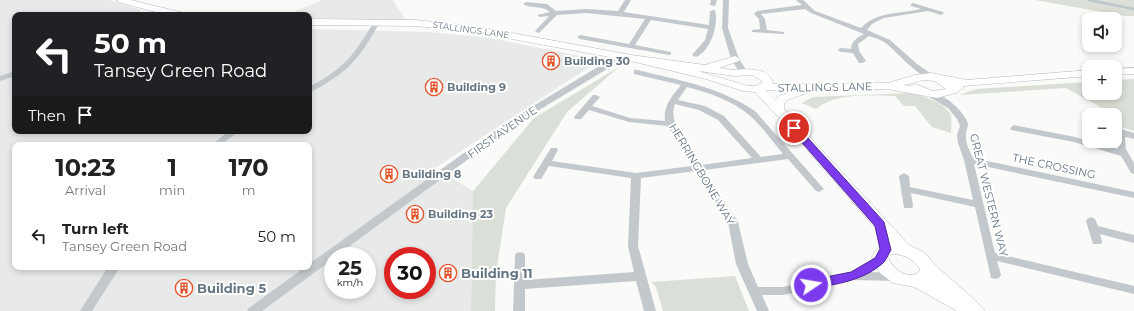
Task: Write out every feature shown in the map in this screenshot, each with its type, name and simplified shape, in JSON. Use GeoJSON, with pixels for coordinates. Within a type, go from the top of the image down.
{"type":"FeatureCollection","features":[{"type":"Feature","properties":{"kind":"main road"},"geometry":{"type":"LineString","coordinates":[[121,0],[153,12]]}},
{"type":"Feature","properties":{"kind":"main road","name":"STALLINGS LANE"},"geometry":{"type":"LineString","coordinates":[[312,22],[416,23],[480,30],[631,58]]}},
{"type":"Feature","properties":{"kind":"main road"},"geometry":{"type":"LineString","coordinates":[[631,58],[691,67],[754,72],[778,109],[880,225],[904,250]]}},
{"type":"Feature","properties":{"kind":"main road"},"geometry":{"type":"LineString","coordinates":[[631,58],[710,77],[747,89],[763,85]]}},
{"type":"Feature","properties":{"kind":"main road"},"geometry":{"type":"LineString","coordinates":[[691,67],[714,67],[735,59]]}},
{"type":"Feature","properties":{"kind":"main road"},"geometry":{"type":"LineString","coordinates":[[1122,72],[1134,71]]}},
{"type":"Feature","properties":{"kind":"main road"},"geometry":{"type":"LineString","coordinates":[[736,85],[731,78],[739,72]]}},
{"type":"Feature","properties":{"kind":"main road"},"geometry":{"type":"LineString","coordinates":[[913,74],[912,83],[915,87],[926,92]]}},
{"type":"Feature","properties":{"kind":"main road","name":"STALLINGS LANE"},"geometry":{"type":"LineString","coordinates":[[887,86],[913,74],[934,77]]}},
{"type":"Feature","properties":{"kind":"main road"},"geometry":{"type":"LineString","coordinates":[[934,77],[967,83],[1082,74]]}},
{"type":"Feature","properties":{"kind":"main road"},"geometry":{"type":"LineString","coordinates":[[934,77],[951,87],[950,95]]}},
{"type":"Feature","properties":{"kind":"main road"},"geometry":{"type":"LineString","coordinates":[[950,95],[967,83]]}},
{"type":"Feature","properties":{"kind":"main road","name":"STALLINGS LANE"},"geometry":{"type":"LineString","coordinates":[[763,85],[820,87],[887,86],[950,95]]}},
{"type":"Feature","properties":{"kind":"main road"},"geometry":{"type":"LineString","coordinates":[[778,109],[778,103],[783,98],[820,87]]}},
{"type":"Feature","properties":{"kind":"main road"},"geometry":{"type":"LineString","coordinates":[[880,225],[883,266],[896,277],[916,281],[972,311]]}},
{"type":"Feature","properties":{"kind":"main road"},"geometry":{"type":"LineString","coordinates":[[883,255],[894,248],[904,250],[922,259],[928,268],[951,286],[976,311]]}},
{"type":"Feature","properties":{"kind":"main road"},"geometry":{"type":"LineString","coordinates":[[916,281],[921,280],[928,275],[928,268]]}},
{"type":"Feature","properties":{"kind":"street"},"geometry":{"type":"LineString","coordinates":[[620,14],[628,0]]}},
{"type":"Feature","properties":{"kind":"street"},"geometry":{"type":"LineString","coordinates":[[726,0],[725,28],[739,72]]}},
{"type":"Feature","properties":{"kind":"street"},"geometry":{"type":"LineString","coordinates":[[799,0],[805,7],[820,16],[862,30],[888,41],[913,74]]}},
{"type":"Feature","properties":{"kind":"street"},"geometry":{"type":"LineString","coordinates":[[526,4],[547,6],[555,13]]}},
{"type":"Feature","properties":{"kind":"street"},"geometry":{"type":"LineString","coordinates":[[696,55],[708,42],[713,28],[713,5]]}},
{"type":"Feature","properties":{"kind":"street"},"geometry":{"type":"LineString","coordinates":[[913,5],[941,13]]}},
{"type":"Feature","properties":{"kind":"street"},"geometry":{"type":"LineString","coordinates":[[764,32],[762,20],[757,14],[759,12],[805,7]]}},
{"type":"Feature","properties":{"kind":"street"},"geometry":{"type":"LineString","coordinates":[[862,30],[869,22],[878,18],[921,13],[928,9]]}},
{"type":"Feature","properties":{"kind":"street"},"geometry":{"type":"LineString","coordinates":[[540,15],[586,11],[620,14],[713,28]]}},
{"type":"Feature","properties":{"kind":"street"},"geometry":{"type":"LineString","coordinates":[[538,31],[555,13]]}},
{"type":"Feature","properties":{"kind":"street"},"geometry":{"type":"LineString","coordinates":[[631,46],[649,18]]}},
{"type":"Feature","properties":{"kind":"street"},"geometry":{"type":"LineString","coordinates":[[312,88],[340,71],[359,53],[377,22]]}},
{"type":"Feature","properties":{"kind":"street"},"geometry":{"type":"LineString","coordinates":[[754,31],[782,33]]}},
{"type":"Feature","properties":{"kind":"street"},"geometry":{"type":"LineString","coordinates":[[862,61],[854,51],[853,46],[855,42],[870,33]]}},
{"type":"Feature","properties":{"kind":"street"},"geometry":{"type":"LineString","coordinates":[[580,37],[669,53]]}},
{"type":"Feature","properties":{"kind":"street"},"geometry":{"type":"LineString","coordinates":[[841,50],[854,51]]}},
{"type":"Feature","properties":{"kind":"street","name":"FIRST AVENUE"},"geometry":{"type":"LineString","coordinates":[[312,268],[513,122],[609,64],[617,55]]}},
{"type":"Feature","properties":{"kind":"street"},"geometry":{"type":"LineString","coordinates":[[637,72],[723,95],[744,106],[791,156],[819,189]]}},
{"type":"Feature","properties":{"kind":"street"},"geometry":{"type":"LineString","coordinates":[[0,79],[12,74]]}},
{"type":"Feature","properties":{"kind":"street","name":"HERRINGBONE WAY"},"geometry":{"type":"LineString","coordinates":[[685,85],[673,102],[668,114],[670,124],[733,222],[742,264],[763,311]]}},
{"type":"Feature","properties":{"kind":"street","name":"GREAT WESTERN WAY"},"geometry":{"type":"LineString","coordinates":[[950,95],[964,126],[960,133],[963,148],[969,160],[992,256],[995,275]]}},
{"type":"Feature","properties":{"kind":"street"},"geometry":{"type":"LineString","coordinates":[[578,117],[596,97]]}},
{"type":"Feature","properties":{"kind":"street"},"geometry":{"type":"LineString","coordinates":[[673,102],[702,108],[721,118],[759,160]]}},
{"type":"Feature","properties":{"kind":"street"},"geometry":{"type":"LineString","coordinates":[[588,107],[629,120],[670,124]]}},
{"type":"Feature","properties":{"kind":"street"},"geometry":{"type":"LineString","coordinates":[[1014,128],[1035,128],[1125,154]]}},
{"type":"Feature","properties":{"kind":"street"},"geometry":{"type":"LineString","coordinates":[[219,142],[231,134]]}},
{"type":"Feature","properties":{"kind":"street"},"geometry":{"type":"LineString","coordinates":[[1134,136],[1124,134],[1121,138],[1122,149],[1134,171]]}},
{"type":"Feature","properties":{"kind":"street"},"geometry":{"type":"LineString","coordinates":[[538,177],[554,150]]}},
{"type":"Feature","properties":{"kind":"street"},"geometry":{"type":"LineString","coordinates":[[547,163],[636,176],[791,156]]}},
{"type":"Feature","properties":{"kind":"street","name":"THE CROSSING"},"geometry":{"type":"LineString","coordinates":[[969,160],[1134,195]]}},
{"type":"Feature","properties":{"kind":"street"},"geometry":{"type":"LineString","coordinates":[[636,176],[633,246],[650,311]]}},
{"type":"Feature","properties":{"kind":"street"},"geometry":{"type":"LineString","coordinates":[[904,176],[908,206]]}},
{"type":"Feature","properties":{"kind":"street"},"geometry":{"type":"LineString","coordinates":[[906,189],[979,205]]}},
{"type":"Feature","properties":{"kind":"street"},"geometry":{"type":"LineString","coordinates":[[1097,241],[1093,225],[1134,239]]}},
{"type":"Feature","properties":{"kind":"street"},"geometry":{"type":"LineString","coordinates":[[854,276],[883,255]]}},
{"type":"Feature","properties":{"kind":"street"},"geometry":{"type":"LineString","coordinates":[[519,311],[520,256]]}},
{"type":"Feature","properties":{"kind":"street"},"geometry":{"type":"LineString","coordinates":[[992,256],[1134,290]]}},
{"type":"Feature","properties":{"kind":"street"},"geometry":{"type":"LineString","coordinates":[[86,311],[112,270]]}},
{"type":"Feature","properties":{"kind":"street","name":"FIRST AVENUE"},"geometry":{"type":"LineString","coordinates":[[253,311],[309,270]]}},
{"type":"Feature","properties":{"kind":"street"},"geometry":{"type":"LineString","coordinates":[[520,285],[640,276]]}},
{"type":"Feature","properties":{"kind":"street"},"geometry":{"type":"LineString","coordinates":[[753,291],[783,291],[854,276],[896,277]]}},
{"type":"Feature","properties":{"kind":"shaded area"},"geometry":{"type":"Polygon","coordinates":[[[0,0],[109,0],[141,10],[139,12],[12,12],[12,134],[312,134],[312,29],[430,32],[490,38],[600,60],[435,168],[473,191],[471,311],[0,311],[0,0]]]}},
{"type":"Feature","properties":{"kind":"shaded area"},"geometry":{"type":"Polygon","coordinates":[[[322,0],[393,0],[406,21],[312,18],[312,12],[294,12],[322,0]]]}},
{"type":"Feature","properties":{"kind":"shaded area"},"geometry":{"type":"Polygon","coordinates":[[[1035,0],[1134,0],[1134,16],[1122,15],[1122,12],[1102,12],[1035,0]]]}},
{"type":"Feature","properties":{"kind":"shaded area"},"geometry":{"type":"Polygon","coordinates":[[[619,67],[567,112],[506,208],[496,273],[495,311],[471,311],[473,191],[534,118],[619,67]]]}},
{"type":"Feature","properties":{"kind":"shaded area"},"geometry":{"type":"Polygon","coordinates":[[[1134,79],[1134,131],[1122,127],[1122,108],[1100,108],[1087,100],[1122,100],[1122,80],[1134,79]]]}},
{"type":"Feature","properties":{"kind":"shaded area"},"geometry":{"type":"Polygon","coordinates":[[[1082,82],[1082,97],[1066,88],[959,95],[977,89],[1082,82]]]}},
{"type":"Feature","properties":{"kind":"shaded area"},"geometry":{"type":"Polygon","coordinates":[[[912,93],[940,104],[949,112],[951,116],[951,133],[932,127],[915,106],[904,106],[895,96],[843,97],[824,104],[816,109],[802,103],[813,97],[912,93]]]}},
{"type":"Feature","properties":{"kind":"shaded area"},"geometry":{"type":"Polygon","coordinates":[[[735,276],[749,311],[663,311],[656,287],[651,282],[735,276]]]}},
{"type":"Feature","properties":{"kind":"waterway"},"geometry":{"type":"LineString","coordinates":[[1089,0],[1134,9]]}},
{"type":"Feature","properties":{"kind":"place","name":"Building 30"},"geometry":{"type":"Point","coordinates":[551,61]}},
{"type":"Feature","properties":{"kind":"place","name":"Building 9"},"geometry":{"type":"Point","coordinates":[434,87]}},
{"type":"Feature","properties":{"kind":"place","name":"Building 8"},"geometry":{"type":"Point","coordinates":[389,174]}},
{"type":"Feature","properties":{"kind":"place","name":"Building 23"},"geometry":{"type":"Point","coordinates":[415,214]}},
{"type":"Feature","properties":{"kind":"place","name":"Building 11"},"geometry":{"type":"Point","coordinates":[448,273]}},
{"type":"Feature","properties":{"kind":"place","name":"Building 5"},"geometry":{"type":"Point","coordinates":[184,288]}},
{"type":"Feature","properties":{"kind":"route"},"geometry":{"type":"LineString","coordinates":[[794,128],[880,225],[885,250],[880,256],[880,260],[854,276],[811,285]]}}]}
